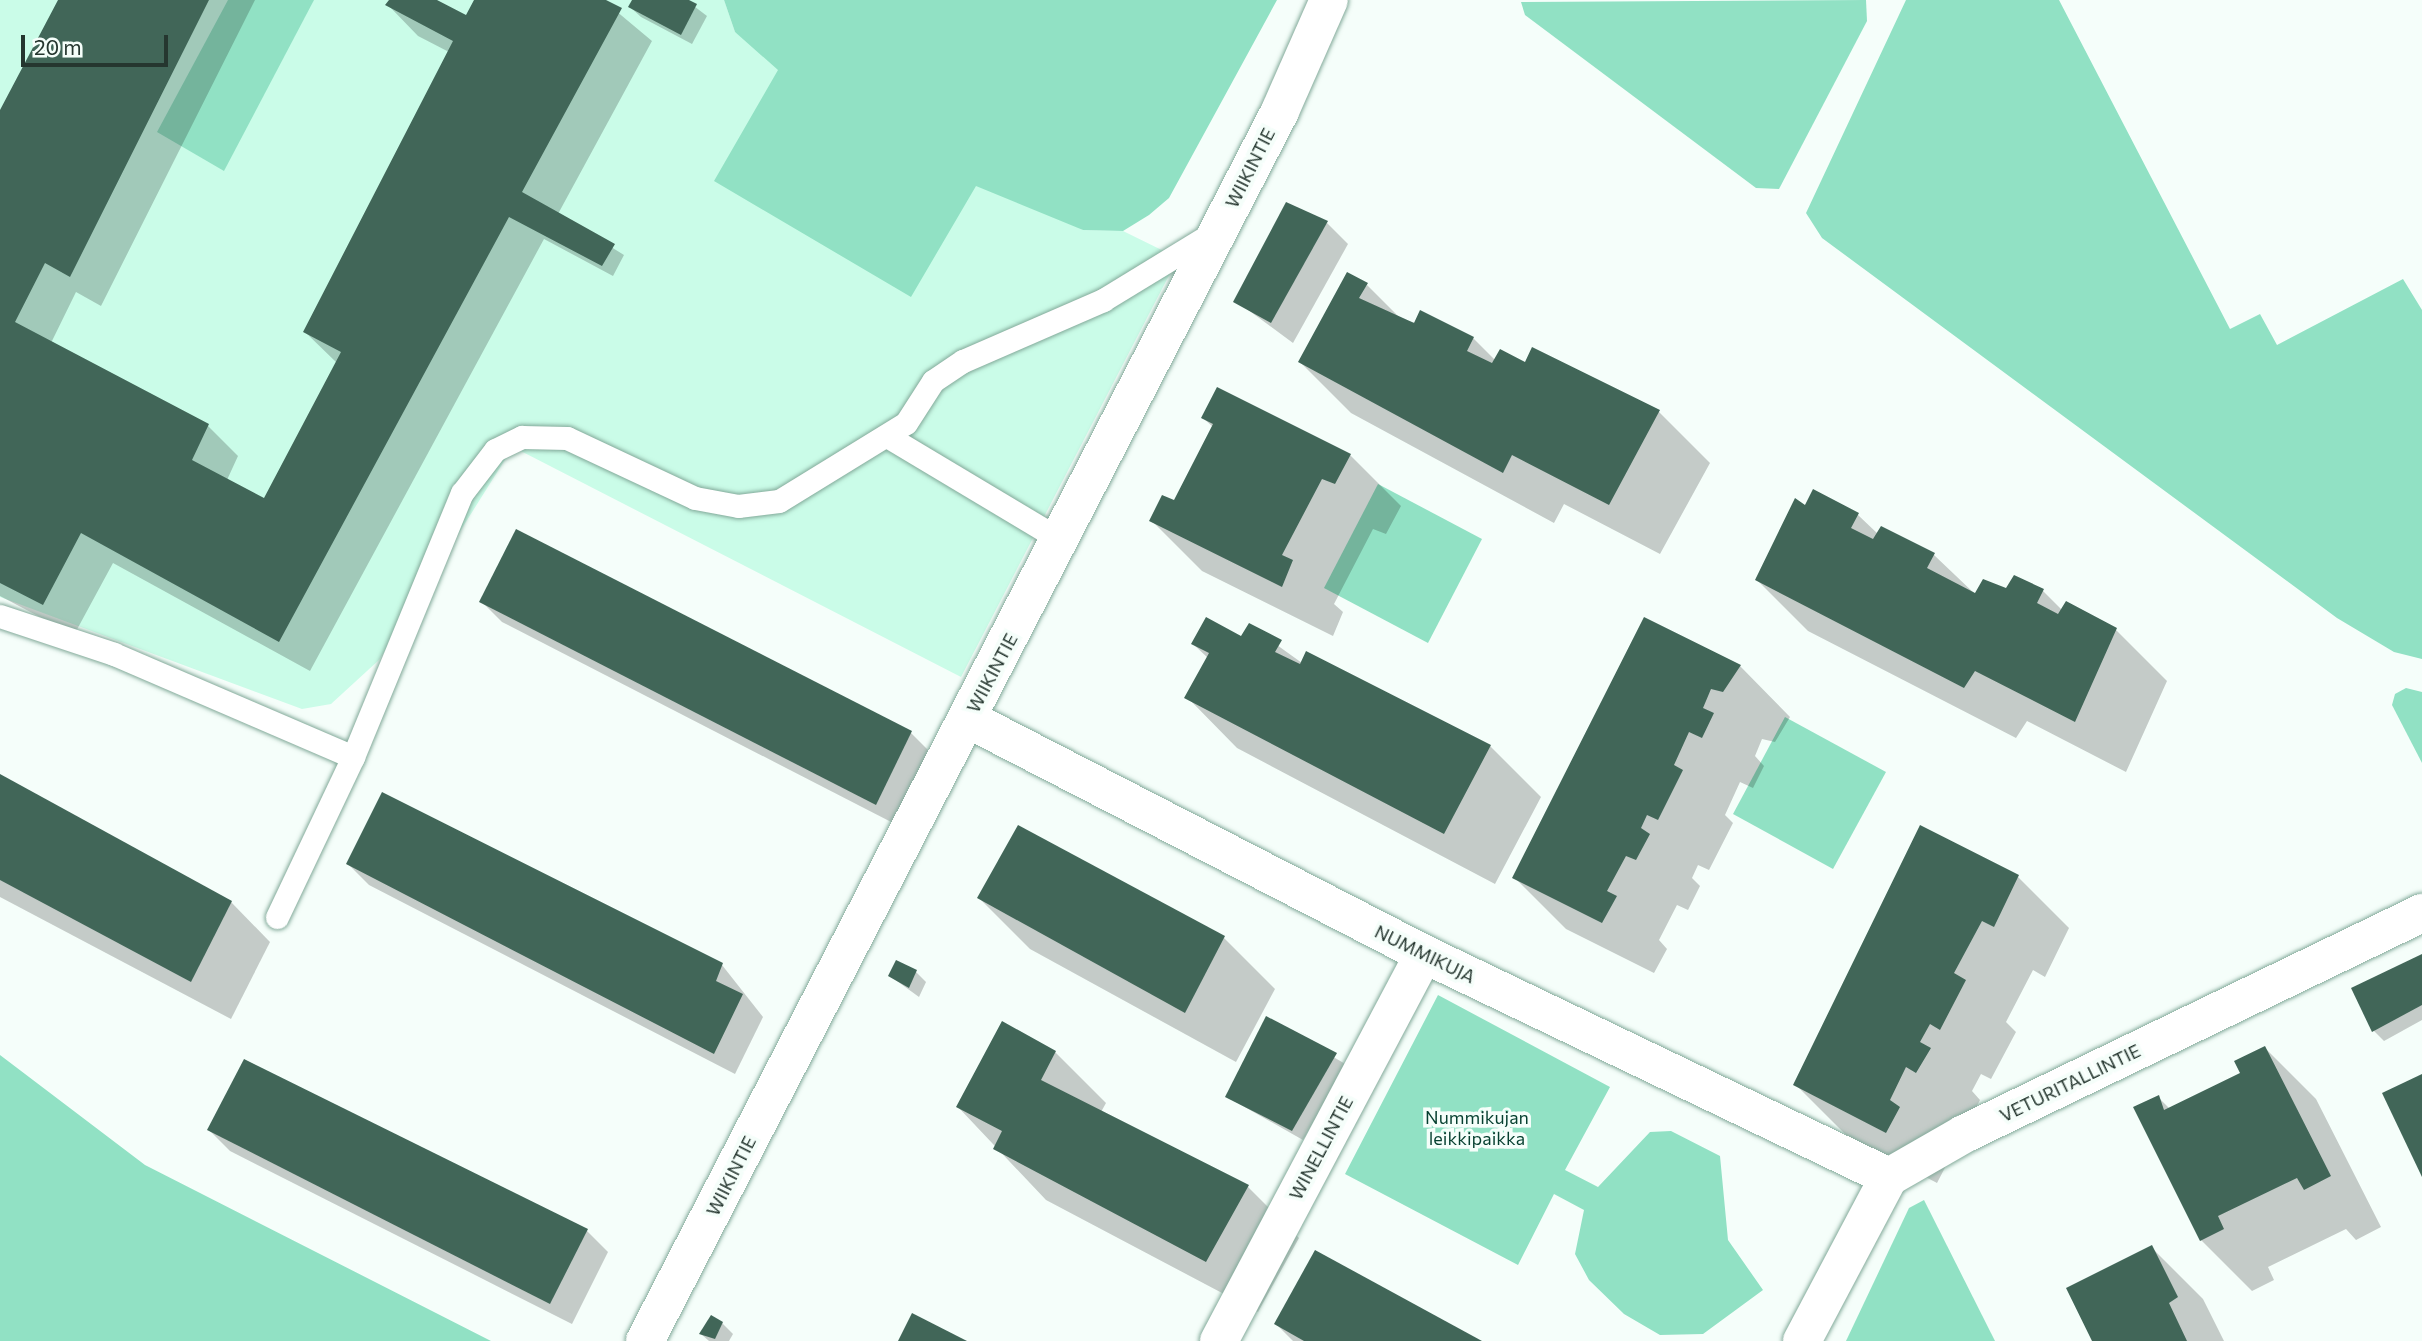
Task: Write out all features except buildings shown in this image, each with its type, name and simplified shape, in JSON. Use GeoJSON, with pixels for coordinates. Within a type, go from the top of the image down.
{"type":"FeatureCollection","features":[{"type":"Feature","properties":{"kind":"street","name":"WIIKINTIE"},"geometry":{"type":"LineString","coordinates":[[645,1341],[1061,540],[1219,229],[1329,0]]}},
{"type":"Feature","properties":{"kind":"street","name":"NUMMIKUJA"},"geometry":{"type":"LineString","coordinates":[[968,719],[1424,954],[1889,1177]]}},
{"type":"Feature","properties":{"kind":"street","name":"VETURITALLINTIE"},"geometry":{"type":"LineString","coordinates":[[1889,1177],[1964,1134],[2422,913]]}},
{"type":"Feature","properties":{"kind":"street","name":"WINELLINTIE"},"geometry":{"type":"LineString","coordinates":[[1219,1341],[1424,954]]}},
{"type":"Feature","properties":{"kind":"street"},"geometry":{"type":"LineString","coordinates":[[1802,1341],[1889,1177]]}},
{"type":"Feature","properties":{"kind":"lane"},"geometry":{"type":"LineString","coordinates":[[277,917],[353,757],[462,493],[495,450],[522,437],[566,438],[695,498],[737,506],[779,501],[906,423],[933,381],[953,368],[1002,340],[1103,300],[1219,229]]}},
{"type":"Feature","properties":{"kind":"lane"},"geometry":{"type":"LineString","coordinates":[[887,436],[1061,540]]}},
{"type":"Feature","properties":{"kind":"lane"},"geometry":{"type":"LineString","coordinates":[[0,616],[114,654],[353,757]]}},
{"type":"Feature","properties":{"kind":"shaded area"},"geometry":{"type":"Polygon","coordinates":[[[0,0],[724,0],[735,32],[1083,230],[1123,231],[1178,258],[961,677],[513,447],[379,660],[331,704],[302,709],[0,597],[0,0]]]}},
{"type":"Feature","properties":{"kind":"green space"},"geometry":{"type":"Polygon","coordinates":[[[228,0],[314,0],[224,171],[157,132],[228,0]]]}},
{"type":"Feature","properties":{"kind":"green space"},"geometry":{"type":"Polygon","coordinates":[[[724,0],[1277,0],[1169,198],[1149,215],[1123,231],[1083,230],[976,186],[911,297],[714,181],[778,70],[735,32],[724,0]]]}},
{"type":"Feature","properties":{"kind":"green space"},"geometry":{"type":"Polygon","coordinates":[[[1866,0],[1867,21],[1779,189],[1756,188],[1525,15],[1521,2],[1866,0]]]}},
{"type":"Feature","properties":{"kind":"green space"},"geometry":{"type":"Polygon","coordinates":[[[1906,0],[2059,0],[2230,329],[2260,314],[2277,345],[2403,279],[2422,310],[2422,659],[2394,652],[2337,618],[1822,238],[1806,213],[1906,0]]]}},
{"type":"Feature","properties":{"kind":"green space"},"geometry":{"type":"Polygon","coordinates":[[[1378,484],[1482,539],[1428,643],[1324,588],[1378,484]]]}},
{"type":"Feature","properties":{"kind":"green space"},"geometry":{"type":"Polygon","coordinates":[[[2406,688],[2422,692],[2422,763],[2392,705],[2395,694],[2406,688]]]}},
{"type":"Feature","properties":{"kind":"green space"},"geometry":{"type":"Polygon","coordinates":[[[1785,717],[1886,772],[1833,869],[1733,814],[1785,717]]]}},
{"type":"Feature","properties":{"kind":"green space","name":"Nummikujan leikkipaikka"},"geometry":{"type":"Polygon","coordinates":[[[1438,995],[1610,1087],[1565,1170],[1598,1187],[1650,1132],[1671,1131],[1720,1156],[1728,1240],[1763,1290],[1703,1334],[1660,1335],[1624,1314],[1589,1280],[1575,1254],[1584,1210],[1554,1194],[1518,1265],[1345,1174],[1438,995]]]}},
{"type":"Feature","properties":{"kind":"green space"},"geometry":{"type":"Polygon","coordinates":[[[0,1055],[145,1165],[491,1341],[0,1341],[0,1055]]]}},
{"type":"Feature","properties":{"kind":"green space"},"geometry":{"type":"Polygon","coordinates":[[[1924,1200],[1995,1341],[1846,1341],[1909,1208],[1924,1200]]]}}]}
